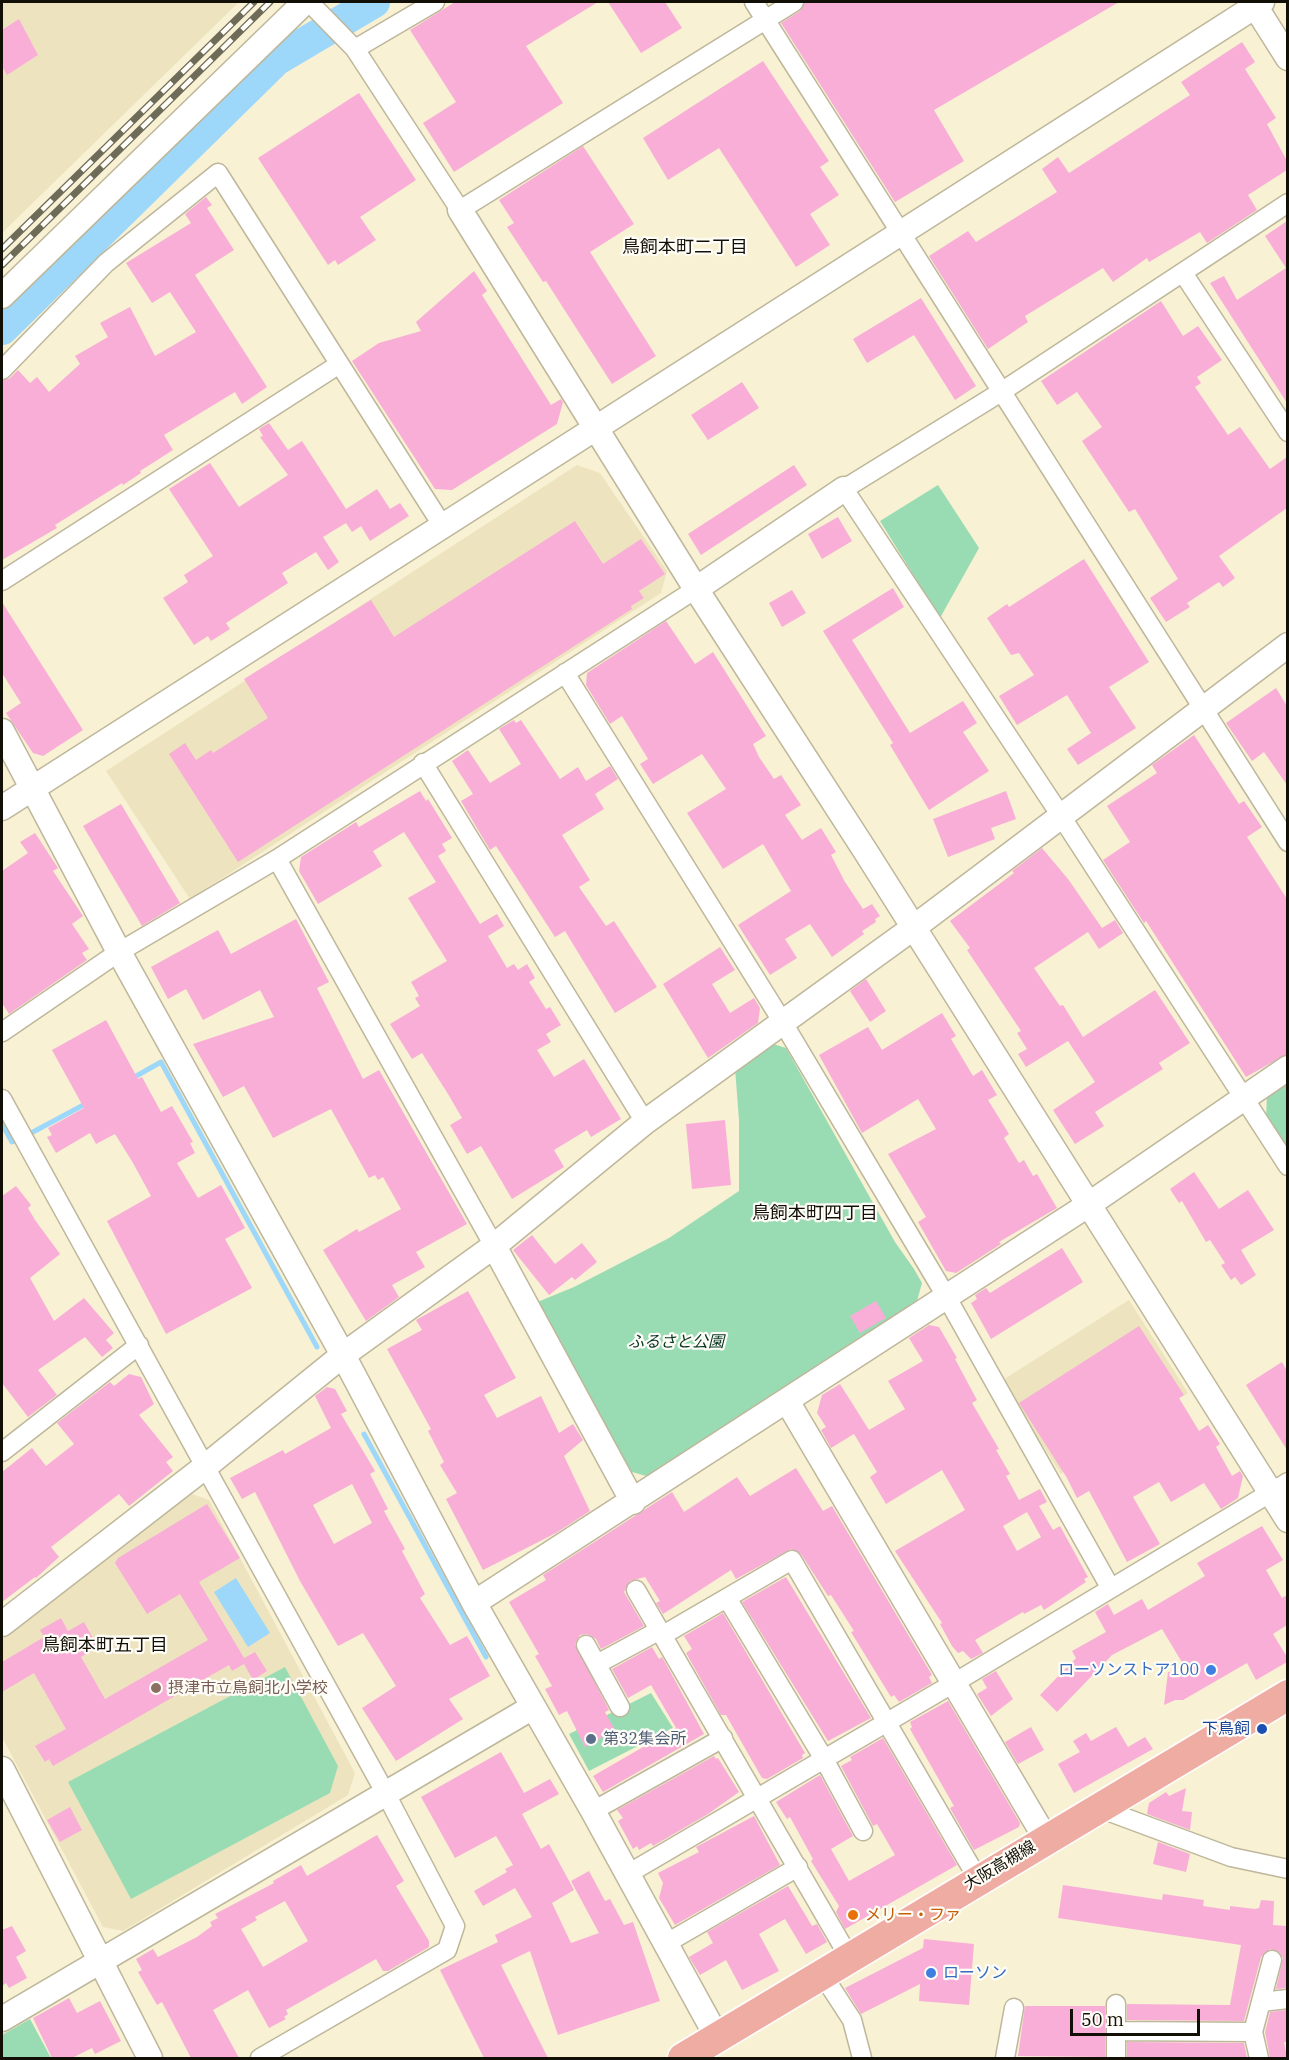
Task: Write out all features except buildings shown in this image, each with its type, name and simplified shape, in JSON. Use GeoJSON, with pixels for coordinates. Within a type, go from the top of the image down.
{"type":"FeatureCollection","features":[{"type":"Feature","properties":{"kind":"main road","name":"大阪高槻線"},"geometry":{"type":"LineString","coordinates":[[682,2058],[1287,1695]]}},
{"type":"Feature","properties":{"kind":"street"},"geometry":{"type":"LineString","coordinates":[[349,43],[435,2]]}},
{"type":"Feature","properties":{"kind":"street"},"geometry":{"type":"LineString","coordinates":[[754,2],[1287,842]]}},
{"type":"Feature","properties":{"kind":"street"},"geometry":{"type":"LineString","coordinates":[[460,210],[794,2]]}},
{"type":"Feature","properties":{"kind":"street"},"geometry":{"type":"LineString","coordinates":[[2,296],[309,3],[349,43],[460,210],[696,589],[1088,1206],[1279,1488],[1287,1520]]}},
{"type":"Feature","properties":{"kind":"street"},"geometry":{"type":"LineString","coordinates":[[2,808],[1258,4],[1287,58]]}},
{"type":"Feature","properties":{"kind":"street"},"geometry":{"type":"LineString","coordinates":[[2,370],[106,263],[218,173],[338,365],[442,525]]}},
{"type":"Feature","properties":{"kind":"street"},"geometry":{"type":"LineString","coordinates":[[2,1032],[119,952],[277,859],[696,589],[844,489],[1001,392],[1287,203]]}},
{"type":"Feature","properties":{"kind":"street"},"geometry":{"type":"LineString","coordinates":[[1183,273],[1287,432]]}},
{"type":"Feature","properties":{"kind":"street"},"geometry":{"type":"LineString","coordinates":[[2,581],[338,365]]}},
{"type":"Feature","properties":{"kind":"street"},"geometry":{"type":"LineString","coordinates":[[844,489],[1061,816],[1287,1166]]}},
{"type":"Feature","properties":{"kind":"street"},"geometry":{"type":"LineString","coordinates":[[2,1624],[206,1466],[343,1355],[494,1246],[645,1122],[913,928],[1287,645]]}},
{"type":"Feature","properties":{"kind":"street"},"geometry":{"type":"LineString","coordinates":[[565,673],[782,1021],[946,1296],[1110,1587]]}},
{"type":"Feature","properties":{"kind":"street"},"geometry":{"type":"LineString","coordinates":[[2,731],[119,952],[343,1355],[474,1603],[593,1811],[626,1875],[717,2037]]}},
{"type":"Feature","properties":{"kind":"street"},"geometry":{"type":"LineString","coordinates":[[423,763],[645,1122]]}},
{"type":"Feature","properties":{"kind":"street"},"geometry":{"type":"LineString","coordinates":[[277,859],[494,1246],[633,1502]]}},
{"type":"Feature","properties":{"kind":"street"},"geometry":{"type":"LineString","coordinates":[[474,1603],[1088,1206],[1287,1068]]}},
{"type":"Feature","properties":{"kind":"street"},"geometry":{"type":"LineString","coordinates":[[2,1099],[140,1345],[386,1794],[455,1926],[447,1950],[260,2058]]}},
{"type":"Feature","properties":{"kind":"street"},"geometry":{"type":"LineString","coordinates":[[3,1446],[140,1345]]}},
{"type":"Feature","properties":{"kind":"street"},"geometry":{"type":"LineString","coordinates":[[787,1401],[1046,1839]]}},
{"type":"Feature","properties":{"kind":"street"},"geometry":{"type":"LineString","coordinates":[[626,1875],[954,1683],[1110,1587],[1279,1488]]}},
{"type":"Feature","properties":{"kind":"street"},"geometry":{"type":"LineString","coordinates":[[597,1664],[727,1598],[792,1560],[888,1721],[978,1879]]}},
{"type":"Feature","properties":{"kind":"street"},"geometry":{"type":"LineString","coordinates":[[636,1590],[849,1957]]}},
{"type":"Feature","properties":{"kind":"street"},"geometry":{"type":"LineString","coordinates":[[727,1598],[824,1759],[862,1831]]}},
{"type":"Feature","properties":{"kind":"street"},"geometry":{"type":"LineString","coordinates":[[586,1645],[620,1707]]}},
{"type":"Feature","properties":{"kind":"street"},"geometry":{"type":"LineString","coordinates":[[2,2019],[533,1707]]}},
{"type":"Feature","properties":{"kind":"street"},"geometry":{"type":"LineString","coordinates":[[593,1811],[723,1738]]}},
{"type":"Feature","properties":{"kind":"street"},"geometry":{"type":"LineString","coordinates":[[2,1769],[150,2058]]}},
{"type":"Feature","properties":{"kind":"street"},"geometry":{"type":"LineString","coordinates":[[1099,1808],[1231,1857],[1287,1869]]}},
{"type":"Feature","properties":{"kind":"street"},"geometry":{"type":"LineString","coordinates":[[665,1944],[798,1867]]}},
{"type":"Feature","properties":{"kind":"street"},"geometry":{"type":"LineString","coordinates":[[1258,2058],[1253,2032],[1272,1960]]}},
{"type":"Feature","properties":{"kind":"street"},"geometry":{"type":"LineString","coordinates":[[822,1974],[852,2020],[862,2058]]}},
{"type":"Feature","properties":{"kind":"street"},"geometry":{"type":"LineString","coordinates":[[1261,2002],[1287,1999]]}},
{"type":"Feature","properties":{"kind":"street"},"geometry":{"type":"LineString","coordinates":[[1116,2004],[1116,2058]]}},
{"type":"Feature","properties":{"kind":"street"},"geometry":{"type":"LineString","coordinates":[[1005,2058],[1014,2008]]}},
{"type":"Feature","properties":{"kind":"street"},"geometry":{"type":"LineString","coordinates":[[1116,2031],[1253,2032]]}},
{"type":"Feature","properties":{"kind":"shaded area"},"geometry":{"type":"Polygon","coordinates":[[[2,2],[239,2],[2,233],[2,2]]]}},
{"type":"Feature","properties":{"kind":"shaded area"},"geometry":{"type":"Polygon","coordinates":[[[577,465],[600,473],[667,571],[661,593],[190,899],[106,771],[577,465]]]}},
{"type":"Feature","properties":{"kind":"shaded area"},"geometry":{"type":"Polygon","coordinates":[[[1129,1300],[1188,1393],[1061,1474],[1001,1381],[1129,1300]]]}},
{"type":"Feature","properties":{"kind":"shaded area","name":"摂津市立鳥飼北小学校"},"geometry":{"type":"Polygon","coordinates":[[[189,1493],[209,1500],[355,1773],[348,1795],[123,1931],[103,1927],[2,1737],[2,1639],[189,1493]]]}},
{"type":"Feature","properties":{"kind":"green space"},"geometry":{"type":"Polygon","coordinates":[[[938,485],[979,548],[940,618],[880,521],[938,485]]]}},
{"type":"Feature","properties":{"kind":"green space","name":"ふるさと公園"},"geometry":{"type":"Polygon","coordinates":[[[767,1042],[786,1048],[895,1242],[914,1269],[922,1283],[917,1301],[646,1476],[632,1472],[618,1454],[535,1303],[574,1287],[669,1238],[739,1191],[739,1120],[735,1068],[767,1042]]]}},
{"type":"Feature","properties":{"kind":"green space"},"geometry":{"type":"Polygon","coordinates":[[[1287,1081],[1287,1151],[1266,1118],[1267,1095],[1287,1081]]]}},
{"type":"Feature","properties":{"kind":"green space"},"geometry":{"type":"Polygon","coordinates":[[[285,1667],[338,1766],[330,1793],[131,1899],[68,1782],[285,1667]]]}},
{"type":"Feature","properties":{"kind":"green space"},"geometry":{"type":"Polygon","coordinates":[[[651,1693],[673,1728],[589,1771],[569,1734],[651,1693]]]}},
{"type":"Feature","properties":{"kind":"green space"},"geometry":{"type":"Polygon","coordinates":[[[30,2019],[51,2058],[2,2058],[2,2035],[30,2019]]]}},
{"type":"Feature","properties":{"kind":"water"},"geometry":{"type":"Polygon","coordinates":[[[236,1578],[270,1633],[248,1647],[214,1592],[236,1578]]]}},
{"type":"Feature","properties":{"kind":"waterway"},"geometry":{"type":"LineString","coordinates":[[2,329],[276,60],[374,2]]}},
{"type":"Feature","properties":{"kind":"waterway"},"geometry":{"type":"LineString","coordinates":[[131,1079],[161,1062],[317,1347]]}},
{"type":"Feature","properties":{"kind":"waterway"},"geometry":{"type":"LineString","coordinates":[[33,1132],[89,1102]]}},
{"type":"Feature","properties":{"kind":"waterway"},"geometry":{"type":"LineString","coordinates":[[2,1124],[12,1142],[15,1141]]}},
{"type":"Feature","properties":{"kind":"waterway"},"geometry":{"type":"LineString","coordinates":[[364,1434],[486,1657]]}},
{"type":"Feature","properties":{"kind":"railway"},"geometry":{"type":"LineString","coordinates":[[2,249],[254,2]]}},
{"type":"Feature","properties":{"kind":"railway"},"geometry":{"type":"LineString","coordinates":[[2,265],[270,2]]}},
{"type":"Feature","properties":{"kind":"place","name":"ローソンストア100"},"geometry":{"type":"Point","coordinates":[1211,1670]}},
{"type":"Feature","properties":{"kind":"place","name":"摂津市立鳥飼北小学校"},"geometry":{"type":"Point","coordinates":[156,1688]}},
{"type":"Feature","properties":{"kind":"place","name":"下鳥飼"},"geometry":{"type":"Point","coordinates":[1262,1729]}},
{"type":"Feature","properties":{"kind":"place","name":"第32集会所"},"geometry":{"type":"Point","coordinates":[591,1739]}},
{"type":"Feature","properties":{"kind":"place","name":"メリー・ファ"},"geometry":{"type":"Point","coordinates":[853,1915]}},
{"type":"Feature","properties":{"kind":"place","name":"ローソン"},"geometry":{"type":"Point","coordinates":[931,1973]}},
{"type":"Feature","properties":{"kind":"district","name":"鳥飼本町二丁目"},"geometry":{"type":"Point","coordinates":[685,248]}},
{"type":"Feature","properties":{"kind":"district","name":"鳥飼本町四丁目"},"geometry":{"type":"Point","coordinates":[815,1214]}},
{"type":"Feature","properties":{"kind":"district","name":"鳥飼本町五丁目"},"geometry":{"type":"Point","coordinates":[105,1646]}}]}
